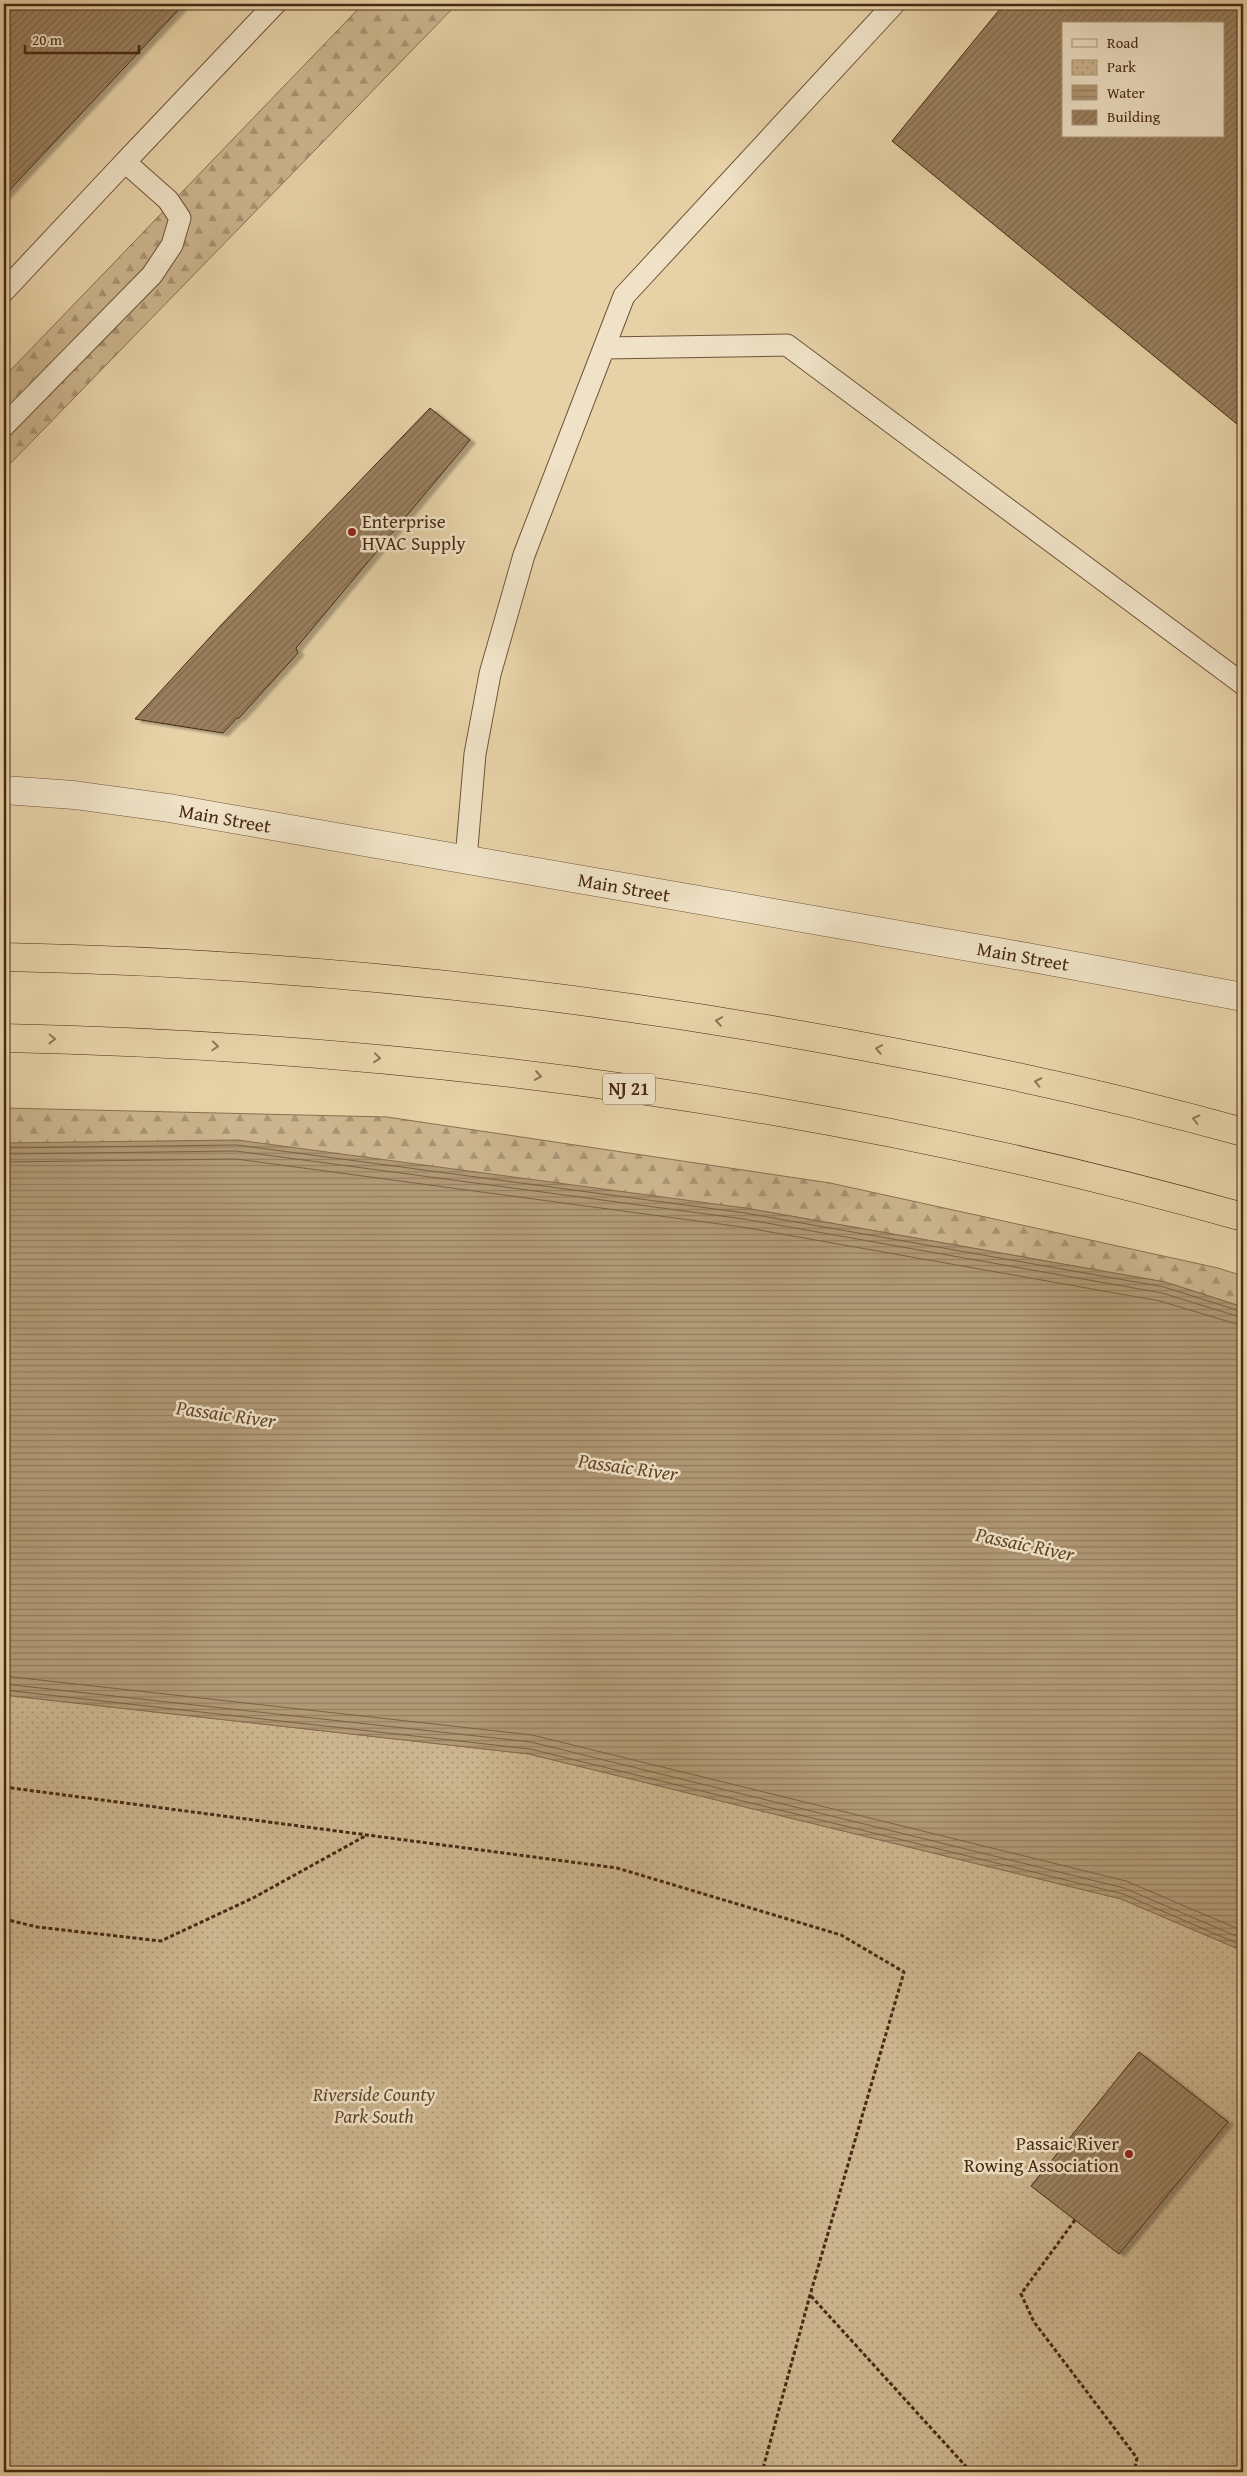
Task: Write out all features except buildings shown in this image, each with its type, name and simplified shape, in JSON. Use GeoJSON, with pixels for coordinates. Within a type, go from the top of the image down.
{"type":"FeatureCollection","features":[{"type":"Feature","properties":{"kind":"highway"},"geometry":{"type":"LineString","coordinates":[[4,957],[237,965],[520,991],[799,1033],[1070,1088],[1243,1132]]}},
{"type":"Feature","properties":{"kind":"highway","name":"NJ 21"},"geometry":{"type":"LineString","coordinates":[[4,1038],[222,1046],[372,1058],[509,1072],[649,1092],[785,1114],[1052,1168],[1243,1217]]}},
{"type":"Feature","properties":{"kind":"street","name":"Main Street"},"geometry":{"type":"LineString","coordinates":[[4,790],[74,794],[169,808],[1027,956],[1243,997]]}},
{"type":"Feature","properties":{"kind":"lane"},"geometry":{"type":"LineString","coordinates":[[4,291],[275,4]]}},
{"type":"Feature","properties":{"kind":"lane"},"geometry":{"type":"LineString","coordinates":[[466,859],[475,754],[490,674],[524,555],[624,296],[894,4]]}},
{"type":"Feature","properties":{"kind":"lane"},"geometry":{"type":"LineString","coordinates":[[4,426],[152,275],[172,246],[180,218],[168,200],[125,162]]}},
{"type":"Feature","properties":{"kind":"lane"},"geometry":{"type":"LineString","coordinates":[[604,348],[786,345],[1243,684]]}},
{"type":"Feature","properties":{"kind":"path"},"geometry":{"type":"LineString","coordinates":[[4,1787],[617,1868],[841,1935],[904,1972],[810,2295],[762,2472]]}},
{"type":"Feature","properties":{"kind":"path"},"geometry":{"type":"LineString","coordinates":[[4,1919],[37,1927],[161,1941],[253,1898],[367,1835]]}},
{"type":"Feature","properties":{"kind":"path"},"geometry":{"type":"LineString","coordinates":[[1075,2220],[1021,2294],[1034,2322],[1137,2458],[1134,2472]]}},
{"type":"Feature","properties":{"kind":"path"},"geometry":{"type":"LineString","coordinates":[[810,2295],[971,2472]]}},
{"type":"Feature","properties":{"kind":"green space"},"geometry":{"type":"Polygon","coordinates":[[[363,4],[457,4],[4,470],[4,377],[363,4]]]}},
{"type":"Feature","properties":{"kind":"green space"},"geometry":{"type":"Polygon","coordinates":[[[4,1108],[387,1117],[830,1183],[1218,1268],[1243,1276],[1243,1307],[1165,1282],[745,1208],[4,1143],[4,1108]]]}},
{"type":"Feature","properties":{"kind":"green space","name":"Riverside County Park South"},"geometry":{"type":"Polygon","coordinates":[[[4,1695],[529,1754],[1121,1899],[1243,1951],[1243,2472],[4,2472],[4,1695]]]}},
{"type":"Feature","properties":{"kind":"water","name":"Passaic River"},"geometry":{"type":"Polygon","coordinates":[[[237,1140],[745,1208],[1165,1282],[1243,1307],[1243,1951],[1121,1899],[529,1754],[4,1695],[4,1143],[237,1140]]]}},
{"type":"Feature","properties":{"kind":"place","name":"Enterprise HVAC Supply"},"geometry":{"type":"Point","coordinates":[352,532]}},
{"type":"Feature","properties":{"kind":"place","name":"Passaic River Rowing Association"},"geometry":{"type":"Point","coordinates":[1129,2154]}}]}
